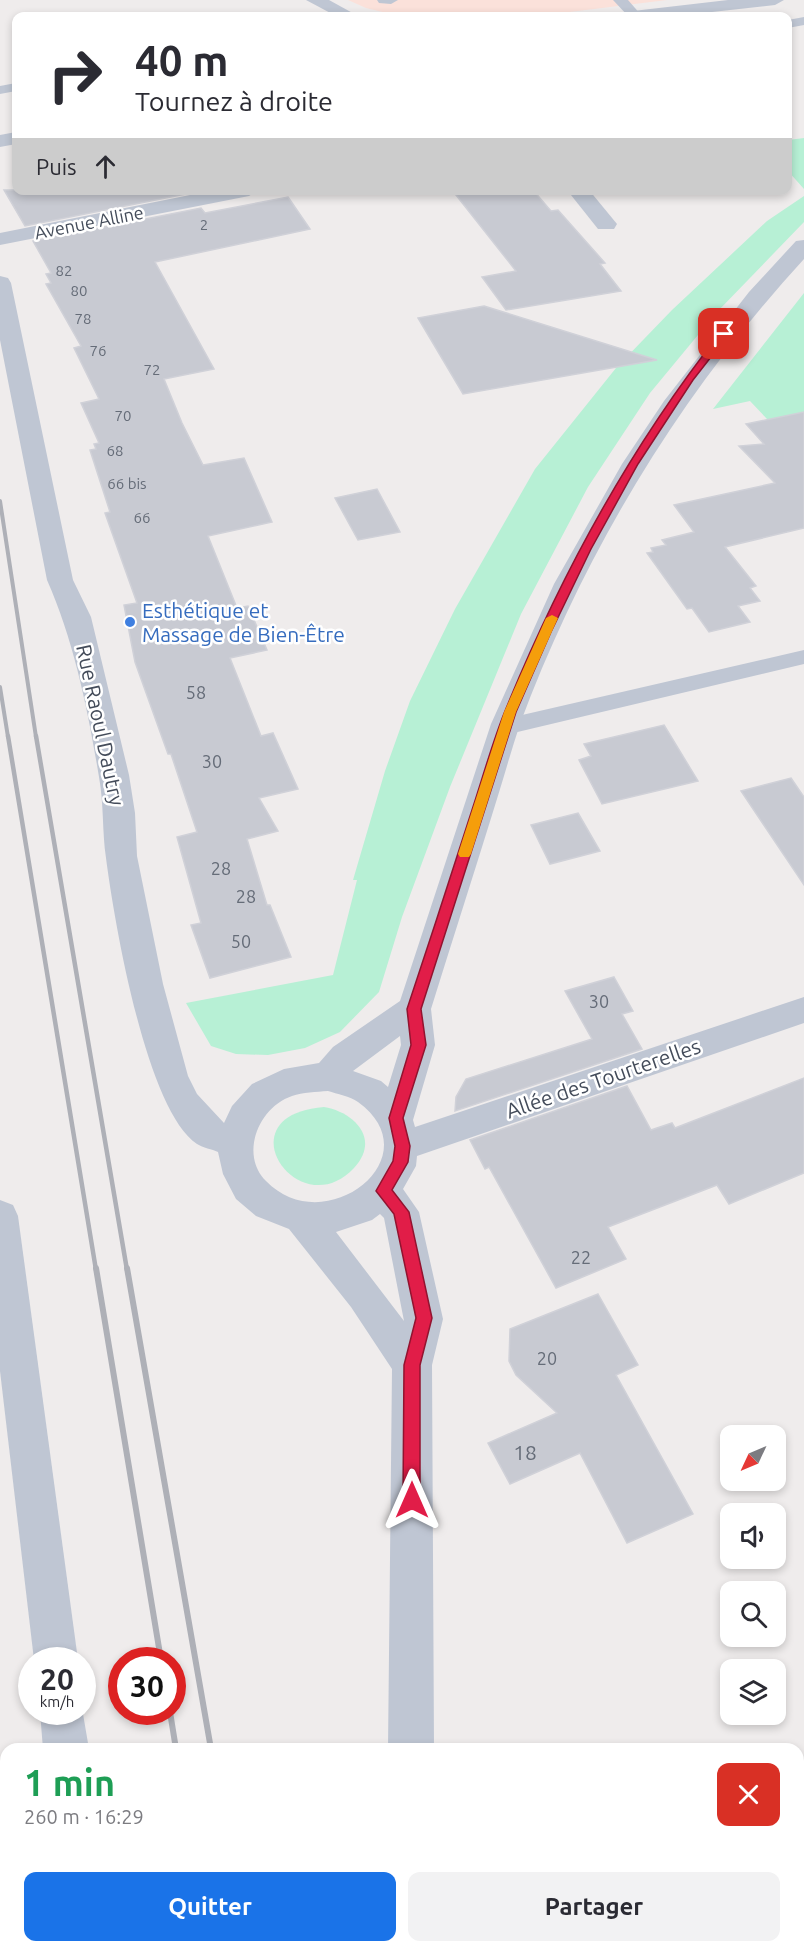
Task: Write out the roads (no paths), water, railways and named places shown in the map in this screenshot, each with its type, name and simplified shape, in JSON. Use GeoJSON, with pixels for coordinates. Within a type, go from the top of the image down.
{"type":"FeatureCollection","features":[{"type":"Feature","properties":{"kind":"street"},"geometry":{"type":"LineString","coordinates":[[315,0],[340,12]]}},
{"type":"Feature","properties":{"kind":"street"},"geometry":{"type":"LineString","coordinates":[[656,12],[701,4],[775,0]]}},
{"type":"Feature","properties":{"kind":"street","name":"Avenue Alline"},"geometry":{"type":"LineString","coordinates":[[0,239],[224,195]]}},
{"type":"Feature","properties":{"kind":"street"},"geometry":{"type":"LineString","coordinates":[[581,195],[606,224]]}},
{"type":"Feature","properties":{"kind":"street"},"geometry":{"type":"LineString","coordinates":[[399,1132],[385,1102],[368,1089],[349,1080],[327,1077],[300,1078],[276,1087],[255,1102],[241,1121],[235,1143],[235,1160],[241,1177],[251,1191],[273,1208],[301,1216],[324,1217],[346,1213],[366,1204],[383,1191],[400,1162],[399,1132],[418,1045],[414,1009],[505,727],[541,642],[580,559],[633,464],[689,378],[743,310],[804,246]]}},
{"type":"Feature","properties":{"kind":"street","name":"Rue Raoul Dautry"},"geometry":{"type":"LineString","coordinates":[[0,283],[60,580],[77,617],[114,775],[120,813],[121,856],[146,984],[171,1076],[185,1104],[209,1132],[235,1143]]}},
{"type":"Feature","properties":{"kind":"street"},"geometry":{"type":"LineString","coordinates":[[327,1077],[345,1057],[414,1009]]}},
{"type":"Feature","properties":{"kind":"street","name":"Allée des Tourterelles"},"geometry":{"type":"LineString","coordinates":[[399,1132],[804,1010]]}},
{"type":"Feature","properties":{"kind":"street"},"geometry":{"type":"LineString","coordinates":[[383,1191],[401,1212],[424,1318],[412,1365],[411,1743]]}},
{"type":"Feature","properties":{"kind":"street"},"geometry":{"type":"LineString","coordinates":[[0,1216],[8,1338],[54,1647]]}},
{"type":"Feature","properties":{"kind":"street"},"geometry":{"type":"LineString","coordinates":[[301,1216],[364,1295],[412,1365]]}},
{"type":"Feature","properties":{"kind":"street"},"geometry":{"type":"LineString","coordinates":[[63,1725],[65,1743]]}},
{"type":"Feature","properties":{"kind":"lane"},"geometry":{"type":"LineString","coordinates":[[384,0],[391,0]]}},
{"type":"Feature","properties":{"kind":"lane"},"geometry":{"type":"LineString","coordinates":[[620,0],[630,12]]}},
{"type":"Feature","properties":{"kind":"lane"},"geometry":{"type":"LineString","coordinates":[[505,727],[804,657]]}},
{"type":"Feature","properties":{"kind":"railway"},"geometry":{"type":"LineString","coordinates":[[0,501],[36,737]]}},
{"type":"Feature","properties":{"kind":"railway"},"geometry":{"type":"LineString","coordinates":[[0,687],[8,737]]}},
{"type":"Feature","properties":{"kind":"railway"},"geometry":{"type":"LineString","coordinates":[[8,736],[96,1270]]}},
{"type":"Feature","properties":{"kind":"railway"},"geometry":{"type":"LineString","coordinates":[[36,736],[127,1270]]}},
{"type":"Feature","properties":{"kind":"railway"},"geometry":{"type":"LineString","coordinates":[[96,1268],[159,1647]]}},
{"type":"Feature","properties":{"kind":"railway"},"geometry":{"type":"LineString","coordinates":[[127,1268],[210,1743]]}},
{"type":"Feature","properties":{"kind":"railway"},"geometry":{"type":"LineString","coordinates":[[172,1725],[175,1743]]}},
{"type":"Feature","properties":{"kind":"place","name":"Esthétique et Massage de Bien-Être"},"geometry":{"type":"Point","coordinates":[130,622]}}]}
